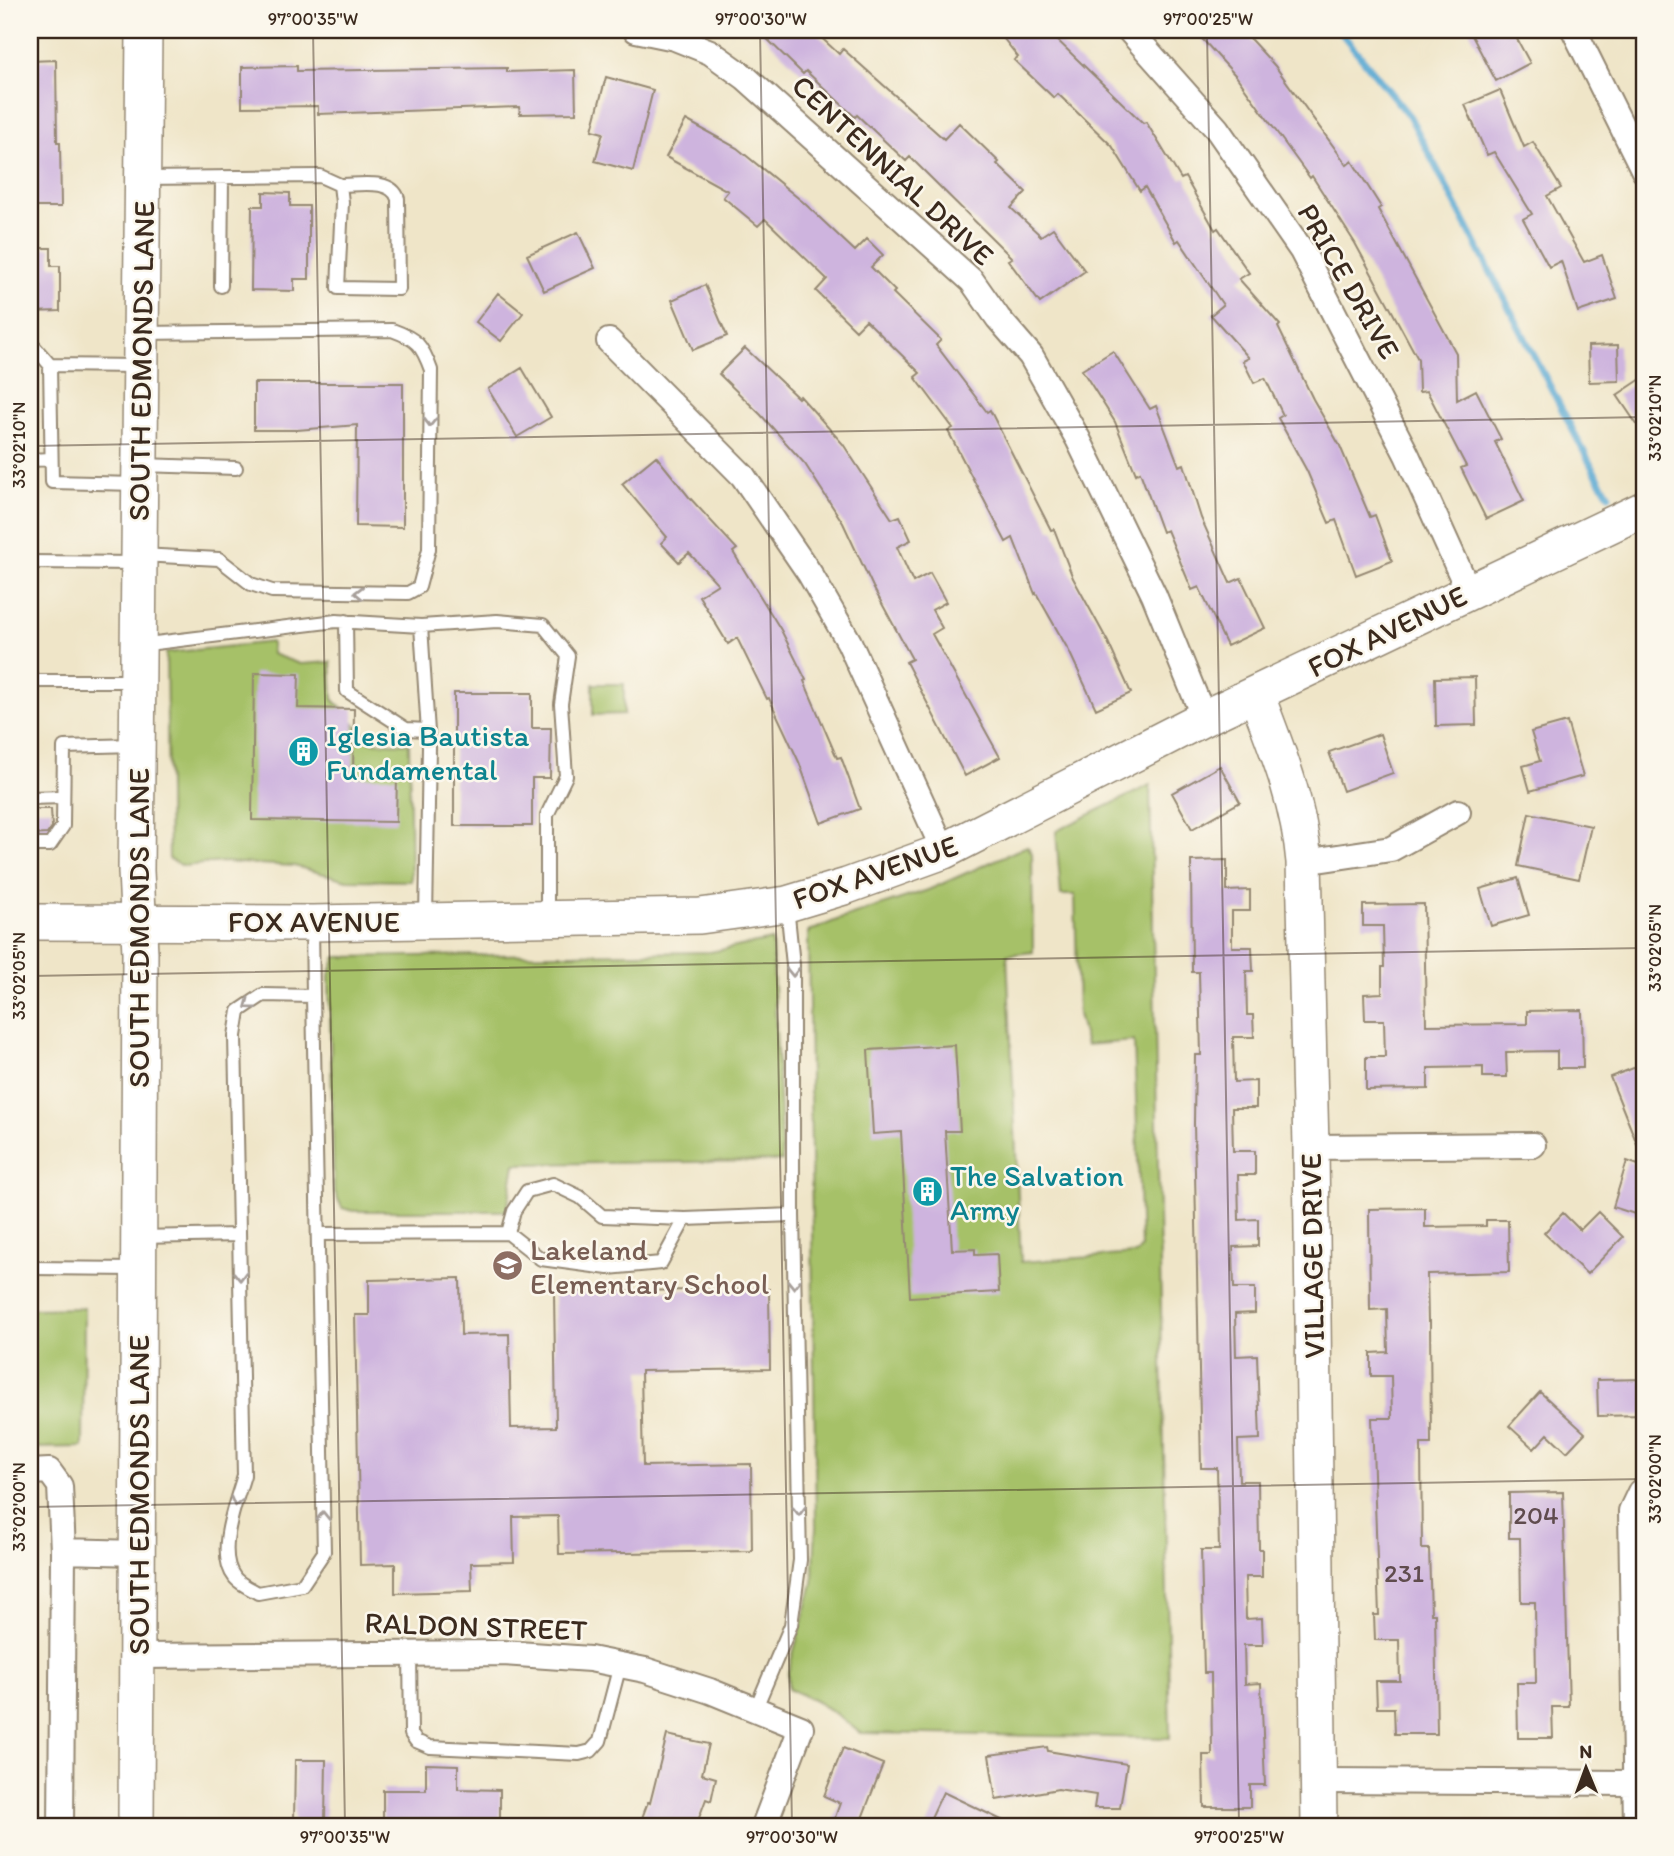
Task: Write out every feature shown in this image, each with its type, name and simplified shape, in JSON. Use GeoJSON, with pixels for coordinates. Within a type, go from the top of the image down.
{"type":"FeatureCollection","features":[{"type":"Feature","properties":{"kind":"street","name":"SOUTH EDMONDS LANE"},"geometry":{"type":"LineString","coordinates":[[136,1826],[139,1253],[136,871],[144,30]]}},
{"type":"Feature","properties":{"kind":"street","name":"CENTENNIAL DRIVE"},"geometry":{"type":"LineString","coordinates":[[636,30],[675,38],[710,52],[746,78],[972,281],[998,318],[1031,356],[1078,439],[1154,594],[1204,718]]}},
{"type":"Feature","properties":{"kind":"street","name":"PRICE DRIVE"},"geometry":{"type":"LineString","coordinates":[[1129,30],[1217,130],[1302,251],[1407,455],[1469,592]]}},
{"type":"Feature","properties":{"kind":"street"},"geometry":{"type":"LineString","coordinates":[[1574,30],[1644,171]]}},
{"type":"Feature","properties":{"kind":"street"},"geometry":{"type":"LineString","coordinates":[[610,341],[743,476],[810,574],[849,642],[944,851]]}},
{"type":"Feature","properties":{"kind":"street","name":"FOX AVENUE"},"geometry":{"type":"LineString","coordinates":[[30,922],[312,923],[700,916],[787,904],[847,886],[944,851],[1204,718],[1644,509]]}},
{"type":"Feature","properties":{"kind":"street","name":"VILLAGE DRIVE"},"geometry":{"type":"LineString","coordinates":[[1256,694],[1299,821],[1304,862],[1311,1147],[1319,1826]]}},
{"type":"Feature","properties":{"kind":"street"},"geometry":{"type":"LineString","coordinates":[[1304,862],[1391,849],[1458,812]]}},
{"type":"Feature","properties":{"kind":"street"},"geometry":{"type":"LineString","coordinates":[[1311,1147],[1533,1146]]}},
{"type":"Feature","properties":{"kind":"street"},"geometry":{"type":"LineString","coordinates":[[30,1472],[49,1471],[60,1486],[63,1551],[61,1826]]}},
{"type":"Feature","properties":{"kind":"street"},"geometry":{"type":"LineString","coordinates":[[1636,1826],[1631,1511],[1640,1492],[1644,1490]]}},
{"type":"Feature","properties":{"kind":"street"},"geometry":{"type":"LineString","coordinates":[[63,1551],[137,1553]]}},
{"type":"Feature","properties":{"kind":"street","name":"RALDON STREET"},"geometry":{"type":"LineString","coordinates":[[137,1656],[503,1653],[590,1659],[658,1674],[801,1728],[764,1826]]}},
{"type":"Feature","properties":{"kind":"street"},"geometry":{"type":"LineString","coordinates":[[1319,1781],[1635,1783]]}},
{"type":"Feature","properties":{"kind":"lane"},"geometry":{"type":"LineString","coordinates":[[221,286],[222,177]]}},
{"type":"Feature","properties":{"kind":"lane"},"geometry":{"type":"LineString","coordinates":[[143,178],[320,177],[340,185],[390,186],[398,199],[399,289],[338,288],[342,202],[340,185]]}},
{"type":"Feature","properties":{"kind":"lane"},"geometry":{"type":"LineString","coordinates":[[30,562],[219,559],[251,584],[272,591],[408,593],[419,587],[429,550],[431,370],[418,342],[392,330],[141,349],[50,365]]}},
{"type":"Feature","properties":{"kind":"lane"},"geometry":{"type":"LineString","coordinates":[[30,342],[50,365],[51,482],[236,468]]}},
{"type":"Feature","properties":{"kind":"lane"},"geometry":{"type":"LineString","coordinates":[[30,460],[51,459]]}},
{"type":"Feature","properties":{"kind":"lane"},"geometry":{"type":"LineString","coordinates":[[138,645],[346,621],[421,626],[497,621],[543,625],[568,656],[561,704],[566,776],[547,815],[547,918]]}},
{"type":"Feature","properties":{"kind":"lane"},"geometry":{"type":"LineString","coordinates":[[346,621],[347,691],[406,729],[428,730]]}},
{"type":"Feature","properties":{"kind":"lane"},"geometry":{"type":"LineString","coordinates":[[421,626],[428,730],[426,921]]}},
{"type":"Feature","properties":{"kind":"lane"},"geometry":{"type":"LineString","coordinates":[[30,681],[138,681]]}},
{"type":"Feature","properties":{"kind":"lane"},"geometry":{"type":"LineString","coordinates":[[30,845],[50,845],[63,826],[64,747],[138,745]]}},
{"type":"Feature","properties":{"kind":"lane"},"geometry":{"type":"LineString","coordinates":[[30,798],[64,797]]}},
{"type":"Feature","properties":{"kind":"lane"},"geometry":{"type":"LineString","coordinates":[[755,1710],[791,1625],[800,1560],[793,1215],[793,965],[787,904]]}},
{"type":"Feature","properties":{"kind":"lane"},"geometry":{"type":"LineString","coordinates":[[312,923],[324,1552],[302,1585],[258,1593],[235,1578],[225,1555],[244,1475],[235,1035],[239,1011],[263,995],[313,996]]}},
{"type":"Feature","properties":{"kind":"lane"},"geometry":{"type":"LineString","coordinates":[[508,1233],[514,1211],[527,1191],[553,1184],[580,1197],[602,1216],[685,1220],[793,1215]]}},
{"type":"Feature","properties":{"kind":"lane"},"geometry":{"type":"LineString","coordinates":[[318,1234],[508,1233],[541,1259],[608,1268],[661,1263],[685,1220]]}},
{"type":"Feature","properties":{"kind":"lane"},"geometry":{"type":"LineString","coordinates":[[30,1268],[139,1253],[239,1235]]}},
{"type":"Feature","properties":{"kind":"lane"},"geometry":{"type":"LineString","coordinates":[[410,1653],[411,1734],[416,1741],[430,1748],[579,1754],[591,1751],[600,1741],[620,1665]]}},
{"type":"Feature","properties":{"kind":"green space"},"geometry":{"type":"Polygon","coordinates":[[[271,642],[272,654],[300,664],[331,662],[333,699],[371,742],[409,744],[411,881],[347,880],[294,866],[222,862],[183,866],[169,859],[166,653],[271,642]]]}},
{"type":"Feature","properties":{"kind":"green space"},"geometry":{"type":"Polygon","coordinates":[[[593,684],[624,684],[624,714],[593,715],[593,684]]]}},
{"type":"Feature","properties":{"kind":"green space"},"geometry":{"type":"Polygon","coordinates":[[[1150,785],[1170,1738],[860,1733],[826,1708],[788,1689],[788,1672],[813,1583],[816,1527],[808,932],[928,890],[1027,846],[1032,853],[1033,952],[1007,955],[1021,1262],[1136,1254],[1141,1247],[1134,1041],[1086,1045],[1078,1014],[1075,895],[1061,895],[1056,831],[1150,785]]]}},
{"type":"Feature","properties":{"kind":"green space"},"geometry":{"type":"Polygon","coordinates":[[[772,940],[782,1161],[515,1164],[507,1211],[353,1211],[342,1208],[334,1190],[329,975],[336,957],[710,952],[772,940]]]}},
{"type":"Feature","properties":{"kind":"green space"},"geometry":{"type":"Polygon","coordinates":[[[84,1308],[83,1447],[30,1448],[30,1309],[84,1308]]]}},
{"type":"Feature","properties":{"kind":"building"},"geometry":{"type":"Polygon","coordinates":[[[758,30],[813,30],[839,54],[843,49],[944,139],[959,123],[1026,192],[1011,208],[1041,236],[1053,228],[1085,271],[1040,303],[1008,260],[1012,258],[910,157],[906,161],[806,71],[803,74],[758,30]]]}},
{"type":"Feature","properties":{"kind":"building"},"geometry":{"type":"Polygon","coordinates":[[[997,30],[1047,30],[1143,123],[1146,122],[1181,179],[1185,177],[1215,230],[1218,228],[1249,273],[1239,279],[1280,325],[1278,327],[1313,399],[1340,446],[1370,517],[1375,515],[1392,561],[1356,575],[1336,520],[1329,523],[1307,471],[1278,418],[1283,415],[1265,378],[1254,383],[1243,361],[1249,358],[1211,315],[1223,305],[1179,240],[1176,242],[1145,187],[1140,191],[1112,146],[1058,94],[1054,98],[1014,60],[1018,57],[997,30]]]}},
{"type":"Feature","properties":{"kind":"building"},"geometry":{"type":"Polygon","coordinates":[[[1194,30],[1242,30],[1275,66],[1347,165],[1352,161],[1381,207],[1378,209],[1456,353],[1457,400],[1476,390],[1501,439],[1495,442],[1524,501],[1486,519],[1461,468],[1466,466],[1427,391],[1419,392],[1418,359],[1355,243],[1312,176],[1310,178],[1236,76],[1194,30]]]}},
{"type":"Feature","properties":{"kind":"building"},"geometry":{"type":"Polygon","coordinates":[[[1469,30],[1512,30],[1530,63],[1496,81],[1469,30]]]}},
{"type":"Feature","properties":{"kind":"building"},"geometry":{"type":"Polygon","coordinates":[[[56,60],[61,207],[30,207],[30,61],[56,60]]]}},
{"type":"Feature","properties":{"kind":"building"},"geometry":{"type":"Polygon","coordinates":[[[297,66],[297,71],[507,68],[507,72],[575,70],[576,113],[520,114],[519,107],[318,114],[318,106],[242,107],[242,67],[297,66]]]}},
{"type":"Feature","properties":{"kind":"building"},"geometry":{"type":"Polygon","coordinates":[[[606,77],[653,90],[633,171],[595,161],[603,133],[592,130],[606,77]]]}},
{"type":"Feature","properties":{"kind":"building"},"geometry":{"type":"Polygon","coordinates":[[[1500,90],[1524,147],[1533,142],[1561,188],[1547,196],[1584,262],[1602,255],[1617,299],[1578,312],[1561,261],[1549,267],[1523,219],[1532,214],[1494,152],[1487,155],[1465,105],[1500,90]]]}},
{"type":"Feature","properties":{"kind":"building"},"geometry":{"type":"Polygon","coordinates":[[[686,120],[737,148],[803,202],[855,251],[867,239],[883,255],[871,267],[895,291],[893,293],[941,340],[936,345],[987,412],[990,410],[1051,530],[1054,529],[1073,578],[1108,642],[1131,693],[1096,709],[1069,651],[1035,594],[1013,538],[1006,542],[948,431],[953,428],[915,377],[920,373],[866,320],[856,330],[816,291],[827,279],[765,219],[758,226],[723,197],[728,191],[666,157],[686,120]]]}},
{"type":"Feature","properties":{"kind":"building"},"geometry":{"type":"Polygon","coordinates":[[[263,192],[290,193],[290,206],[309,206],[309,279],[294,279],[294,291],[251,290],[252,206],[263,206],[263,192]]]}},
{"type":"Feature","properties":{"kind":"building"},"geometry":{"type":"Polygon","coordinates":[[[578,232],[595,268],[544,291],[527,255],[578,232]]]}},
{"type":"Feature","properties":{"kind":"building"},"geometry":{"type":"Polygon","coordinates":[[[30,248],[51,248],[51,266],[60,266],[60,311],[30,312],[30,248]]]}},
{"type":"Feature","properties":{"kind":"building"},"geometry":{"type":"Polygon","coordinates":[[[705,285],[727,336],[693,350],[672,300],[705,285]]]}},
{"type":"Feature","properties":{"kind":"building"},"geometry":{"type":"Polygon","coordinates":[[[498,293],[523,313],[501,341],[476,322],[498,293]]]}},
{"type":"Feature","properties":{"kind":"building"},"geometry":{"type":"Polygon","coordinates":[[[1618,345],[1619,381],[1589,382],[1588,346],[1618,345]]]}},
{"type":"Feature","properties":{"kind":"building"},"geometry":{"type":"Polygon","coordinates":[[[745,348],[798,398],[800,396],[843,444],[892,519],[900,516],[911,540],[897,547],[913,582],[930,573],[946,602],[932,610],[942,628],[932,634],[1000,757],[965,776],[906,662],[912,659],[873,587],[843,523],[805,464],[719,374],[745,348]]]}},
{"type":"Feature","properties":{"kind":"building"},"geometry":{"type":"Polygon","coordinates":[[[1113,351],[1150,409],[1156,406],[1179,466],[1184,464],[1201,518],[1230,583],[1241,578],[1265,628],[1227,646],[1199,587],[1192,590],[1167,530],[1162,532],[1140,472],[1136,474],[1115,422],[1082,370],[1113,351]]]}},
{"type":"Feature","properties":{"kind":"building"},"geometry":{"type":"Polygon","coordinates":[[[522,368],[551,417],[517,437],[488,389],[522,368]]]}},
{"type":"Feature","properties":{"kind":"building"},"geometry":{"type":"Polygon","coordinates":[[[1644,377],[1644,435],[1617,395],[1644,377]]]}},
{"type":"Feature","properties":{"kind":"building"},"geometry":{"type":"Polygon","coordinates":[[[254,383],[403,383],[403,527],[356,526],[357,425],[254,430],[254,383]]]}},
{"type":"Feature","properties":{"kind":"building"},"geometry":{"type":"Polygon","coordinates":[[[656,456],[737,549],[733,552],[781,630],[806,680],[804,681],[837,758],[841,757],[860,809],[821,823],[799,762],[737,638],[728,644],[699,596],[718,584],[689,553],[679,562],[661,543],[667,537],[622,484],[656,456]]]}},
{"type":"Feature","properties":{"kind":"building","name":"Iglesia Bautista Fundamental"},"geometry":{"type":"Polygon","coordinates":[[[254,673],[299,674],[298,708],[354,709],[353,777],[397,777],[396,822],[252,820],[254,673]]]}},
{"type":"Feature","properties":{"kind":"building"},"geometry":{"type":"Polygon","coordinates":[[[1475,677],[1476,725],[1436,726],[1435,678],[1475,677]]]}},
{"type":"Feature","properties":{"kind":"building"},"geometry":{"type":"Polygon","coordinates":[[[454,693],[532,693],[532,728],[551,728],[550,778],[532,778],[532,826],[454,826],[454,693]]]}},
{"type":"Feature","properties":{"kind":"building"},"geometry":{"type":"Polygon","coordinates":[[[1567,722],[1583,776],[1530,791],[1523,766],[1540,761],[1531,732],[1567,722]]]}},
{"type":"Feature","properties":{"kind":"building"},"geometry":{"type":"Polygon","coordinates":[[[1380,734],[1393,773],[1343,791],[1329,752],[1380,734]]]}},
{"type":"Feature","properties":{"kind":"building"},"geometry":{"type":"Polygon","coordinates":[[[1220,766],[1240,802],[1192,829],[1172,793],[1220,766]]]}},
{"type":"Feature","properties":{"kind":"building"},"geometry":{"type":"Polygon","coordinates":[[[30,809],[51,809],[52,827],[47,834],[30,835],[30,809]]]}},
{"type":"Feature","properties":{"kind":"building"},"geometry":{"type":"Polygon","coordinates":[[[1529,813],[1591,826],[1579,879],[1518,866],[1529,813]]]}},
{"type":"Feature","properties":{"kind":"building"},"geometry":{"type":"Polygon","coordinates":[[[1227,860],[1227,891],[1250,890],[1250,911],[1232,911],[1232,947],[1252,947],[1253,971],[1246,971],[1247,1015],[1253,1015],[1254,1037],[1233,1037],[1234,1082],[1256,1081],[1256,1108],[1232,1108],[1233,1151],[1255,1151],[1255,1175],[1238,1175],[1239,1220],[1258,1219],[1258,1246],[1233,1247],[1234,1288],[1255,1288],[1255,1313],[1235,1314],[1236,1356],[1257,1355],[1260,1439],[1238,1440],[1239,1481],[1258,1481],[1262,1577],[1245,1577],[1246,1619],[1262,1618],[1263,1645],[1244,1645],[1245,1684],[1261,1683],[1265,1785],[1250,1785],[1250,1807],[1204,1807],[1203,1755],[1212,1755],[1211,1673],[1204,1673],[1201,1550],[1219,1550],[1217,1468],[1201,1468],[1194,1123],[1195,1055],[1201,1055],[1199,972],[1192,972],[1191,861],[1227,860]]]}},
{"type":"Feature","properties":{"kind":"building"},"geometry":{"type":"Polygon","coordinates":[[[1518,878],[1529,915],[1491,926],[1480,889],[1518,878]]]}},
{"type":"Feature","properties":{"kind":"building"},"geometry":{"type":"Polygon","coordinates":[[[1424,904],[1426,1025],[1527,1024],[1527,1011],[1582,1010],[1583,1068],[1557,1068],[1557,1051],[1506,1052],[1507,1077],[1483,1077],[1483,1067],[1428,1068],[1428,1089],[1366,1090],[1366,1057],[1385,1057],[1384,1020],[1365,1020],[1364,994],[1382,993],[1384,967],[1383,926],[1363,926],[1363,905],[1424,904]]]}},
{"type":"Feature","properties":{"kind":"building","name":"The Salvation Army"},"geometry":{"type":"Polygon","coordinates":[[[955,1045],[960,1131],[945,1131],[952,1250],[975,1249],[975,1255],[997,1254],[999,1292],[910,1297],[901,1132],[873,1134],[868,1050],[955,1045]]]}},
{"type":"Feature","properties":{"kind":"building"},"geometry":{"type":"Polygon","coordinates":[[[1644,1064],[1644,1161],[1610,1077],[1644,1064]]]}},
{"type":"Feature","properties":{"kind":"building"},"geometry":{"type":"Polygon","coordinates":[[[1627,1161],[1644,1167],[1644,1217],[1613,1207],[1627,1161]]]}},
{"type":"Feature","properties":{"kind":"building"},"geometry":{"type":"Polygon","coordinates":[[[1425,1208],[1425,1227],[1486,1226],[1486,1220],[1508,1220],[1509,1272],[1427,1274],[1431,1444],[1421,1444],[1422,1549],[1429,1549],[1431,1614],[1435,1614],[1437,1734],[1395,1734],[1394,1708],[1377,1708],[1376,1681],[1400,1681],[1399,1640],[1375,1640],[1374,1615],[1379,1615],[1372,1418],[1392,1418],[1391,1376],[1371,1376],[1371,1353],[1388,1352],[1387,1309],[1370,1310],[1369,1209],[1425,1208]]]}},
{"type":"Feature","properties":{"kind":"building"},"geometry":{"type":"Polygon","coordinates":[[[1598,1212],[1623,1237],[1587,1274],[1544,1233],[1563,1213],[1580,1230],[1598,1212]]]}},
{"type":"Feature","properties":{"kind":"building"},"geometry":{"type":"Polygon","coordinates":[[[460,1278],[461,1335],[509,1334],[511,1428],[556,1427],[554,1292],[769,1289],[770,1369],[641,1371],[643,1466],[751,1464],[752,1551],[559,1554],[558,1516],[513,1517],[514,1562],[471,1563],[472,1591],[395,1593],[395,1564],[360,1565],[355,1315],[369,1315],[369,1280],[460,1278]]]}},
{"type":"Feature","properties":{"kind":"building"},"geometry":{"type":"Polygon","coordinates":[[[1644,1379],[1644,1415],[1598,1416],[1597,1380],[1644,1379]]]}},
{"type":"Feature","properties":{"kind":"building"},"geometry":{"type":"Polygon","coordinates":[[[1540,1392],[1585,1433],[1567,1452],[1548,1434],[1534,1449],[1509,1426],[1540,1392]]]}},
{"type":"Feature","properties":{"kind":"building"},"geometry":{"type":"Polygon","coordinates":[[[1563,1492],[1569,1707],[1552,1707],[1553,1738],[1518,1738],[1517,1683],[1536,1683],[1535,1602],[1521,1602],[1520,1538],[1509,1538],[1509,1493],[1563,1492]]]}},
{"type":"Feature","properties":{"kind":"building"},"geometry":{"type":"Polygon","coordinates":[[[667,1735],[709,1744],[702,1774],[716,1778],[711,1801],[706,1799],[696,1826],[639,1826],[648,1802],[650,1803],[667,1735]]]}},
{"type":"Feature","properties":{"kind":"building"},"geometry":{"type":"Polygon","coordinates":[[[1047,1747],[1048,1751],[1127,1764],[1120,1808],[1094,1808],[1096,1795],[1058,1789],[996,1800],[989,1755],[1047,1747]]]}},
{"type":"Feature","properties":{"kind":"building"},"geometry":{"type":"Polygon","coordinates":[[[843,1748],[883,1764],[859,1826],[832,1826],[840,1803],[824,1796],[843,1748]]]}},
{"type":"Feature","properties":{"kind":"building"},"geometry":{"type":"Polygon","coordinates":[[[295,1760],[326,1760],[325,1822],[294,1821],[295,1760]]]}},
{"type":"Feature","properties":{"kind":"building"},"geometry":{"type":"Polygon","coordinates":[[[426,1764],[458,1765],[458,1789],[500,1790],[500,1826],[383,1826],[383,1790],[426,1790],[426,1764]]]}},
{"type":"Feature","properties":{"kind":"building"},"geometry":{"type":"Polygon","coordinates":[[[943,1792],[1014,1826],[927,1826],[943,1792]]]}},
{"type":"Feature","properties":{"kind":"waterway"},"geometry":{"type":"LineString","coordinates":[[1339,30],[1410,117],[1609,495]]}},
{"type":"Feature","properties":{"kind":"place","name":"Iglesia Bautista Fundamental"},"geometry":{"type":"Point","coordinates":[303,752]}},
{"type":"Feature","properties":{"kind":"place","name":"The Salvation Army"},"geometry":{"type":"Point","coordinates":[927,1192]}},
{"type":"Feature","properties":{"kind":"place","name":"Lakeland Elementary School"},"geometry":{"type":"Point","coordinates":[507,1266]}}]}
